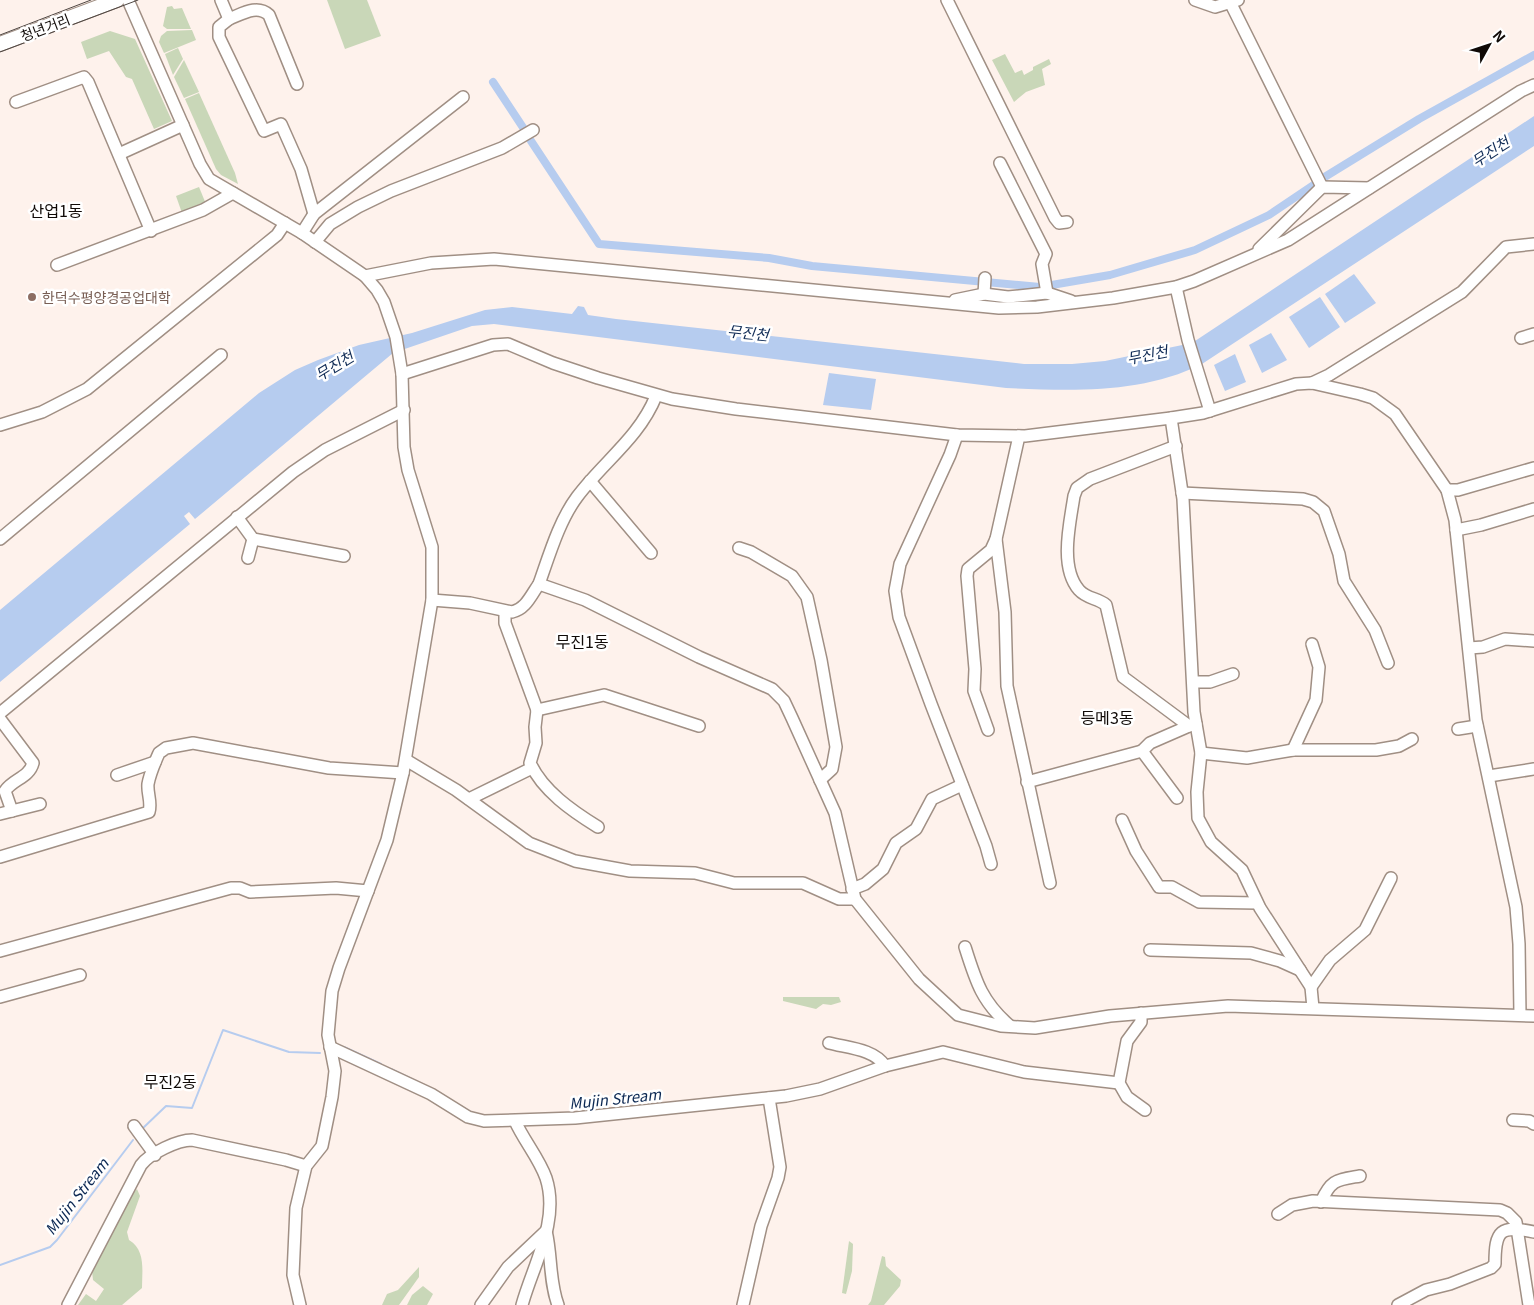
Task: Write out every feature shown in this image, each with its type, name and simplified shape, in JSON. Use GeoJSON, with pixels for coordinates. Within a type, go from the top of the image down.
{"type":"FeatureCollection","features":[{"type":"Feature","properties":{"kind":"main road","name":"청년거리"},"geometry":{"type":"LineString","coordinates":[[0,44],[117,0]]}},
{"type":"Feature","properties":{"kind":"street"},"geometry":{"type":"LineString","coordinates":[[128,0],[183,126],[209,179],[302,233],[364,276],[377,290],[384,302],[396,337],[402,374],[404,447],[408,470],[432,547],[432,600],[406,760],[387,840],[332,991],[328,1035],[335,1071],[332,1098],[322,1146],[306,1166],[298,1191],[293,1275],[300,1305]]}},
{"type":"Feature","properties":{"kind":"street"},"geometry":{"type":"LineString","coordinates":[[221,0],[229,19]]}},
{"type":"Feature","properties":{"kind":"street"},"geometry":{"type":"LineString","coordinates":[[947,0],[971,35],[1055,218],[1059,222],[1067,222]]}},
{"type":"Feature","properties":{"kind":"street"},"geometry":{"type":"LineString","coordinates":[[1195,0],[1215,7],[1232,1],[1322,187]]}},
{"type":"Feature","properties":{"kind":"street"},"geometry":{"type":"LineString","coordinates":[[297,84],[269,15],[258,9],[229,19],[219,27],[219,37],[264,130],[282,124],[301,169],[314,214]]}},
{"type":"Feature","properties":{"kind":"street"},"geometry":{"type":"LineString","coordinates":[[16,102],[84,77],[88,82],[151,231]]}},
{"type":"Feature","properties":{"kind":"street"},"geometry":{"type":"LineString","coordinates":[[364,276],[430,263],[494,259],[999,308],[1038,307],[1075,303],[1176,288],[1256,252],[1288,240],[1534,85]]}},
{"type":"Feature","properties":{"kind":"street"},"geometry":{"type":"LineString","coordinates":[[302,233],[314,214],[463,97]]}},
{"type":"Feature","properties":{"kind":"street"},"geometry":{"type":"LineString","coordinates":[[119,154],[183,126]]}},
{"type":"Feature","properties":{"kind":"street"},"geometry":{"type":"LineString","coordinates":[[315,242],[330,224],[358,207],[391,191],[502,148],[533,130]]}},
{"type":"Feature","properties":{"kind":"street"},"geometry":{"type":"LineString","coordinates":[[1000,164],[1046,254],[1042,264],[1046,288]]}},
{"type":"Feature","properties":{"kind":"street"},"geometry":{"type":"LineString","coordinates":[[1256,252],[1322,187],[1370,188]]}},
{"type":"Feature","properties":{"kind":"street"},"geometry":{"type":"LineString","coordinates":[[57,264],[151,231],[203,210],[233,194]]}},
{"type":"Feature","properties":{"kind":"street"},"geometry":{"type":"LineString","coordinates":[[0,425],[42,412],[87,389],[277,235],[284,223]]}},
{"type":"Feature","properties":{"kind":"street"},"geometry":{"type":"LineString","coordinates":[[1312,383],[1329,375],[1462,292],[1506,248],[1534,244]]}},
{"type":"Feature","properties":{"kind":"street"},"geometry":{"type":"LineString","coordinates":[[942,302],[985,287],[1008,297],[1046,288],[1075,303]]}},
{"type":"Feature","properties":{"kind":"street"},"geometry":{"type":"LineString","coordinates":[[1176,288],[1188,340],[1210,411]]}},
{"type":"Feature","properties":{"kind":"street"},"geometry":{"type":"LineString","coordinates":[[1521,338],[1534,334]]}},
{"type":"Feature","properties":{"kind":"street"},"geometry":{"type":"LineString","coordinates":[[402,374],[493,345],[508,344],[553,363],[656,396],[736,409],[957,435],[1019,436],[1075,431],[1171,418],[1210,411],[1273,389],[1296,384],[1312,383],[1373,398],[1395,414],[1448,490],[1456,530],[1477,726],[1516,907],[1519,944],[1520,1015]]}},
{"type":"Feature","properties":{"kind":"street"},"geometry":{"type":"LineString","coordinates":[[0,539],[221,355]]}},
{"type":"Feature","properties":{"kind":"street"},"geometry":{"type":"LineString","coordinates":[[432,600],[470,604],[505,612],[519,611],[538,584],[570,507],[590,481],[642,425],[656,396]]}},
{"type":"Feature","properties":{"kind":"street"},"geometry":{"type":"LineString","coordinates":[[0,713],[293,472],[325,450],[404,410]]}},
{"type":"Feature","properties":{"kind":"street"},"geometry":{"type":"LineString","coordinates":[[1171,418],[1182,494],[1193,682],[1192,725],[1201,753],[1197,792],[1198,818],[1211,842],[1242,870],[1257,903],[1310,987],[1312,1008]]}},
{"type":"Feature","properties":{"kind":"street"},"geometry":{"type":"LineString","coordinates":[[957,435],[900,564],[895,591],[899,617],[986,846],[991,864]]}},
{"type":"Feature","properties":{"kind":"street"},"geometry":{"type":"LineString","coordinates":[[988,730],[974,691],[975,669],[966,576],[968,569],[991,550],[996,539],[1019,436]]}},
{"type":"Feature","properties":{"kind":"street"},"geometry":{"type":"LineString","coordinates":[[1176,446],[1090,479],[1077,488],[1074,496],[1068,554],[1070,573],[1075,585],[1086,597],[1106,605],[1123,677],[1192,725]]}},
{"type":"Feature","properties":{"kind":"street"},"geometry":{"type":"LineString","coordinates":[[1448,490],[1458,490],[1534,468]]}},
{"type":"Feature","properties":{"kind":"street"},"geometry":{"type":"LineString","coordinates":[[590,481],[651,553]]}},
{"type":"Feature","properties":{"kind":"street"},"geometry":{"type":"LineString","coordinates":[[1182,494],[1304,499],[1320,506],[1330,524],[1344,581],[1375,630],[1388,663]]}},
{"type":"Feature","properties":{"kind":"street"},"geometry":{"type":"LineString","coordinates":[[1456,530],[1481,525],[1534,509]]}},
{"type":"Feature","properties":{"kind":"street"},"geometry":{"type":"LineString","coordinates":[[237,517],[253,539],[344,556]]}},
{"type":"Feature","properties":{"kind":"street"},"geometry":{"type":"LineString","coordinates":[[248,558],[253,539]]}},
{"type":"Feature","properties":{"kind":"street"},"geometry":{"type":"LineString","coordinates":[[996,539],[1005,612],[1007,686],[1050,883]]}},
{"type":"Feature","properties":{"kind":"street"},"geometry":{"type":"LineString","coordinates":[[739,548],[751,552],[792,576],[807,597],[821,660],[836,748],[832,769],[820,780]]}},
{"type":"Feature","properties":{"kind":"street"},"geometry":{"type":"LineString","coordinates":[[538,584],[585,600],[699,658],[772,688],[784,701],[835,813],[853,894],[919,980],[958,1015],[978,1022],[1035,1028],[1141,1013],[1228,1006],[1534,1016]]}},
{"type":"Feature","properties":{"kind":"street"},"geometry":{"type":"LineString","coordinates":[[505,612],[505,624],[537,710],[535,715],[536,743],[530,763],[532,768],[562,802],[598,827]]}},
{"type":"Feature","properties":{"kind":"street"},"geometry":{"type":"LineString","coordinates":[[1469,648],[1483,647],[1505,640],[1534,641]]}},
{"type":"Feature","properties":{"kind":"street"},"geometry":{"type":"LineString","coordinates":[[1293,750],[1316,700],[1319,667],[1312,644]]}},
{"type":"Feature","properties":{"kind":"street"},"geometry":{"type":"LineString","coordinates":[[1193,682],[1210,682],[1233,674]]}},
{"type":"Feature","properties":{"kind":"street"},"geometry":{"type":"LineString","coordinates":[[537,710],[604,695],[700,726]]}},
{"type":"Feature","properties":{"kind":"street"},"geometry":{"type":"LineString","coordinates":[[0,719],[34,763],[26,775],[12,783],[6,790],[12,811]]}},
{"type":"Feature","properties":{"kind":"street"},"geometry":{"type":"LineString","coordinates":[[1027,782],[1142,751],[1150,743],[1192,725]]}},
{"type":"Feature","properties":{"kind":"street"},"geometry":{"type":"LineString","coordinates":[[1458,729],[1477,726]]}},
{"type":"Feature","properties":{"kind":"street"},"geometry":{"type":"LineString","coordinates":[[1201,753],[1247,758],[1293,750],[1376,750],[1400,746],[1412,739]]}},
{"type":"Feature","properties":{"kind":"street"},"geometry":{"type":"LineString","coordinates":[[0,857],[149,812],[151,804],[148,785],[159,753],[166,748],[193,743],[329,768],[403,773]]}},
{"type":"Feature","properties":{"kind":"street"},"geometry":{"type":"LineString","coordinates":[[1142,751],[1177,798]]}},
{"type":"Feature","properties":{"kind":"street"},"geometry":{"type":"LineString","coordinates":[[406,760],[469,799],[529,843],[575,861],[630,871],[696,873],[734,883],[803,884],[839,899],[853,894],[882,868],[896,843],[916,829],[932,799],[962,785]]}},
{"type":"Feature","properties":{"kind":"street"},"geometry":{"type":"LineString","coordinates":[[117,775],[155,762]]}},
{"type":"Feature","properties":{"kind":"street"},"geometry":{"type":"LineString","coordinates":[[469,799],[532,768]]}},
{"type":"Feature","properties":{"kind":"street"},"geometry":{"type":"LineString","coordinates":[[1489,776],[1534,768]]}},
{"type":"Feature","properties":{"kind":"street"},"geometry":{"type":"LineString","coordinates":[[0,814],[40,804]]}},
{"type":"Feature","properties":{"kind":"street"},"geometry":{"type":"LineString","coordinates":[[1122,820],[1136,851],[1158,887],[1172,887],[1199,902],[1257,903]]}},
{"type":"Feature","properties":{"kind":"street"},"geometry":{"type":"LineString","coordinates":[[1310,987],[1330,960],[1365,930],[1391,878]]}},
{"type":"Feature","properties":{"kind":"street"},"geometry":{"type":"LineString","coordinates":[[0,951],[231,888],[240,888],[250,892],[336,888],[368,891]]}},
{"type":"Feature","properties":{"kind":"street"},"geometry":{"type":"LineString","coordinates":[[965,948],[981,994],[994,1013],[1010,1026]]}},
{"type":"Feature","properties":{"kind":"street"},"geometry":{"type":"LineString","coordinates":[[1150,950],[1252,953],[1280,961],[1301,970]]}},
{"type":"Feature","properties":{"kind":"street"},"geometry":{"type":"LineString","coordinates":[[0,998],[80,975]]}},
{"type":"Feature","properties":{"kind":"street"},"geometry":{"type":"LineString","coordinates":[[1141,1013],[1141,1022],[1127,1041],[1119,1083],[1127,1097],[1145,1110]]}},
{"type":"Feature","properties":{"kind":"street"},"geometry":{"type":"LineString","coordinates":[[829,1043],[871,1054],[881,1059],[885,1066]]}},
{"type":"Feature","properties":{"kind":"street"},"geometry":{"type":"LineString","coordinates":[[330,1047],[415,1085],[468,1117],[484,1121],[575,1118],[769,1098],[820,1089],[885,1066],[943,1052],[1024,1072],[1119,1083]]}},
{"type":"Feature","properties":{"kind":"street"},"geometry":{"type":"LineString","coordinates":[[742,1305],[761,1226],[779,1172],[769,1098]]}},
{"type":"Feature","properties":{"kind":"street"},"geometry":{"type":"LineString","coordinates":[[1513,1120],[1529,1121],[1534,1124]]}},
{"type":"Feature","properties":{"kind":"street"},"geometry":{"type":"LineString","coordinates":[[515,1121],[546,1177],[550,1205],[546,1231],[522,1305]]}},
{"type":"Feature","properties":{"kind":"street"},"geometry":{"type":"LineString","coordinates":[[134,1126],[155,1155]]}},
{"type":"Feature","properties":{"kind":"street"},"geometry":{"type":"LineString","coordinates":[[68,1305],[141,1165],[155,1155],[184,1140],[192,1140],[306,1166]]}},
{"type":"Feature","properties":{"kind":"street"},"geometry":{"type":"LineString","coordinates":[[1321,1202],[1330,1185],[1338,1180],[1360,1176]]}},
{"type":"Feature","properties":{"kind":"street"},"geometry":{"type":"LineString","coordinates":[[1278,1214],[1299,1202],[1500,1210],[1512,1217],[1517,1229],[1529,1305]]}},
{"type":"Feature","properties":{"kind":"street"},"geometry":{"type":"LineString","coordinates":[[1398,1305],[1426,1290],[1486,1271],[1495,1264],[1496,1238],[1499,1234],[1517,1229],[1534,1232]]}},
{"type":"Feature","properties":{"kind":"street"},"geometry":{"type":"LineString","coordinates":[[481,1305],[508,1267],[546,1231]]}},
{"type":"Feature","properties":{"kind":"street"},"geometry":{"type":"LineString","coordinates":[[546,1231],[550,1246],[551,1284],[558,1305]]}},
{"type":"Feature","properties":{"kind":"green space"},"geometry":{"type":"Polygon","coordinates":[[[327,0],[367,0],[381,36],[345,49],[327,0]]]}},
{"type":"Feature","properties":{"kind":"green space"},"geometry":{"type":"Polygon","coordinates":[[[172,6],[174,9],[182,8],[191,29],[167,29],[163,26],[167,7],[172,6]]]}},
{"type":"Feature","properties":{"kind":"green space"},"geometry":{"type":"Polygon","coordinates":[[[192,30],[196,40],[164,53],[159,42],[161,36],[167,31],[192,30]]]}},
{"type":"Feature","properties":{"kind":"green space"},"geometry":{"type":"Polygon","coordinates":[[[110,31],[135,39],[172,121],[154,129],[132,79],[126,77],[109,51],[87,59],[81,42],[110,31]]]}},
{"type":"Feature","properties":{"kind":"green space"},"geometry":{"type":"Polygon","coordinates":[[[178,48],[183,59],[173,75],[165,54],[178,48]]]}},
{"type":"Feature","properties":{"kind":"green space"},"geometry":{"type":"Polygon","coordinates":[[[1005,54],[1015,73],[1022,70],[1024,75],[1033,70],[1033,67],[1049,59],[1051,64],[1042,69],[1045,85],[1026,92],[1014,102],[992,60],[1005,54]]]}},
{"type":"Feature","properties":{"kind":"green space"},"geometry":{"type":"Polygon","coordinates":[[[184,60],[199,92],[184,98],[174,77],[184,60]]]}},
{"type":"Feature","properties":{"kind":"green space"},"geometry":{"type":"Polygon","coordinates":[[[199,93],[235,173],[238,184],[221,175],[216,169],[185,99],[199,93]]]}},
{"type":"Feature","properties":{"kind":"green space"},"geometry":{"type":"Polygon","coordinates":[[[199,187],[206,204],[182,213],[176,196],[199,187]]]}},
{"type":"Feature","properties":{"kind":"green space"},"geometry":{"type":"Polygon","coordinates":[[[783,997],[839,997],[841,1002],[831,1005],[823,1004],[816,1009],[783,1001],[783,997]]]}},
{"type":"Feature","properties":{"kind":"green space"},"geometry":{"type":"Polygon","coordinates":[[[137,1189],[140,1196],[127,1232],[129,1240],[141,1255],[142,1288],[122,1305],[78,1305],[86,1294],[96,1301],[104,1289],[93,1280],[92,1271],[128,1198],[137,1189]]]}},
{"type":"Feature","properties":{"kind":"green space"},"geometry":{"type":"Polygon","coordinates":[[[849,1241],[853,1244],[852,1271],[846,1294],[842,1293],[849,1241]]]}},
{"type":"Feature","properties":{"kind":"green space"},"geometry":{"type":"Polygon","coordinates":[[[882,1256],[885,1257],[886,1266],[901,1280],[900,1286],[884,1305],[868,1305],[871,1301],[882,1256]]]}},
{"type":"Feature","properties":{"kind":"green space"},"geometry":{"type":"Polygon","coordinates":[[[419,1267],[419,1277],[399,1305],[382,1305],[387,1294],[398,1290],[419,1267]]]}},
{"type":"Feature","properties":{"kind":"green space"},"geometry":{"type":"Polygon","coordinates":[[[423,1286],[433,1294],[427,1305],[407,1305],[412,1295],[423,1286]]]}},
{"type":"Feature","properties":{"kind":"water","name":"무진천"},"geometry":{"type":"Polygon","coordinates":[[[1534,116],[1534,146],[1202,364],[1179,374],[1131,386],[1081,390],[1006,388],[494,324],[472,326],[393,353],[195,519],[189,512],[184,516],[190,524],[0,682],[0,610],[259,393],[295,370],[318,360],[359,345],[412,333],[485,310],[512,307],[572,314],[578,306],[584,307],[588,315],[616,319],[1024,364],[1072,364],[1105,361],[1192,343],[1534,116]]]}},
{"type":"Feature","properties":{"kind":"water"},"geometry":{"type":"Polygon","coordinates":[[[1354,274],[1376,303],[1345,323],[1325,294],[1354,274]]]}},
{"type":"Feature","properties":{"kind":"water"},"geometry":{"type":"Polygon","coordinates":[[[1320,297],[1340,327],[1309,348],[1289,317],[1320,297]]]}},
{"type":"Feature","properties":{"kind":"water"},"geometry":{"type":"Polygon","coordinates":[[[1271,333],[1287,360],[1262,373],[1249,345],[1271,333]]]}},
{"type":"Feature","properties":{"kind":"water"},"geometry":{"type":"Polygon","coordinates":[[[1235,354],[1246,382],[1225,391],[1214,365],[1235,354]]]}},
{"type":"Feature","properties":{"kind":"water"},"geometry":{"type":"Polygon","coordinates":[[[829,373],[876,379],[871,410],[823,405],[829,373]]]}},
{"type":"Feature","properties":{"kind":"waterway"},"geometry":{"type":"LineString","coordinates":[[1323,178],[1419,119],[1534,55]]}},
{"type":"Feature","properties":{"kind":"waterway"},"geometry":{"type":"LineString","coordinates":[[493,82],[524,129]]}},
{"type":"Feature","properties":{"kind":"waterway"},"geometry":{"type":"LineString","coordinates":[[531,141],[599,244],[769,258],[812,266],[1040,287],[1110,275],[1195,250],[1269,215],[1315,184]]}},
{"type":"Feature","properties":{"kind":"waterway","name":"Mujin Stream"},"geometry":{"type":"LineString","coordinates":[[142,1129],[166,1106],[192,1108],[223,1030],[289,1052],[320,1053]]}},
{"type":"Feature","properties":{"kind":"waterway","name":"Mujin Stream"},"geometry":{"type":"LineString","coordinates":[[344,1047],[381,1064]]}},
{"type":"Feature","properties":{"kind":"waterway","name":"Mujin Stream"},"geometry":{"type":"LineString","coordinates":[[391,1069],[424,1085]]}},
{"type":"Feature","properties":{"kind":"waterway","name":"Mujin Stream"},"geometry":{"type":"LineString","coordinates":[[464,1108],[471,1112]]}},
{"type":"Feature","properties":{"kind":"waterway","name":"Mujin Stream"},"geometry":{"type":"LineString","coordinates":[[0,1265],[50,1247],[133,1140]]}},
{"type":"Feature","properties":{"kind":"tram line"},"geometry":{"type":"LineString","coordinates":[[0,35],[91,0]]}},
{"type":"Feature","properties":{"kind":"tram line"},"geometry":{"type":"LineString","coordinates":[[0,52],[138,0]]}},
{"type":"Feature","properties":{"kind":"place","name":"한덕수평양경공업대학"},"geometry":{"type":"Point","coordinates":[32,297]}},
{"type":"Feature","properties":{"kind":"district","name":"산업1동"},"geometry":{"type":"Point","coordinates":[56,210]}},
{"type":"Feature","properties":{"kind":"district","name":"무진1동"},"geometry":{"type":"Point","coordinates":[582,641]}},
{"type":"Feature","properties":{"kind":"district","name":"등메3동"},"geometry":{"type":"Point","coordinates":[1107,717]}},
{"type":"Feature","properties":{"kind":"district","name":"무진2동"},"geometry":{"type":"Point","coordinates":[170,1081]}}]}
